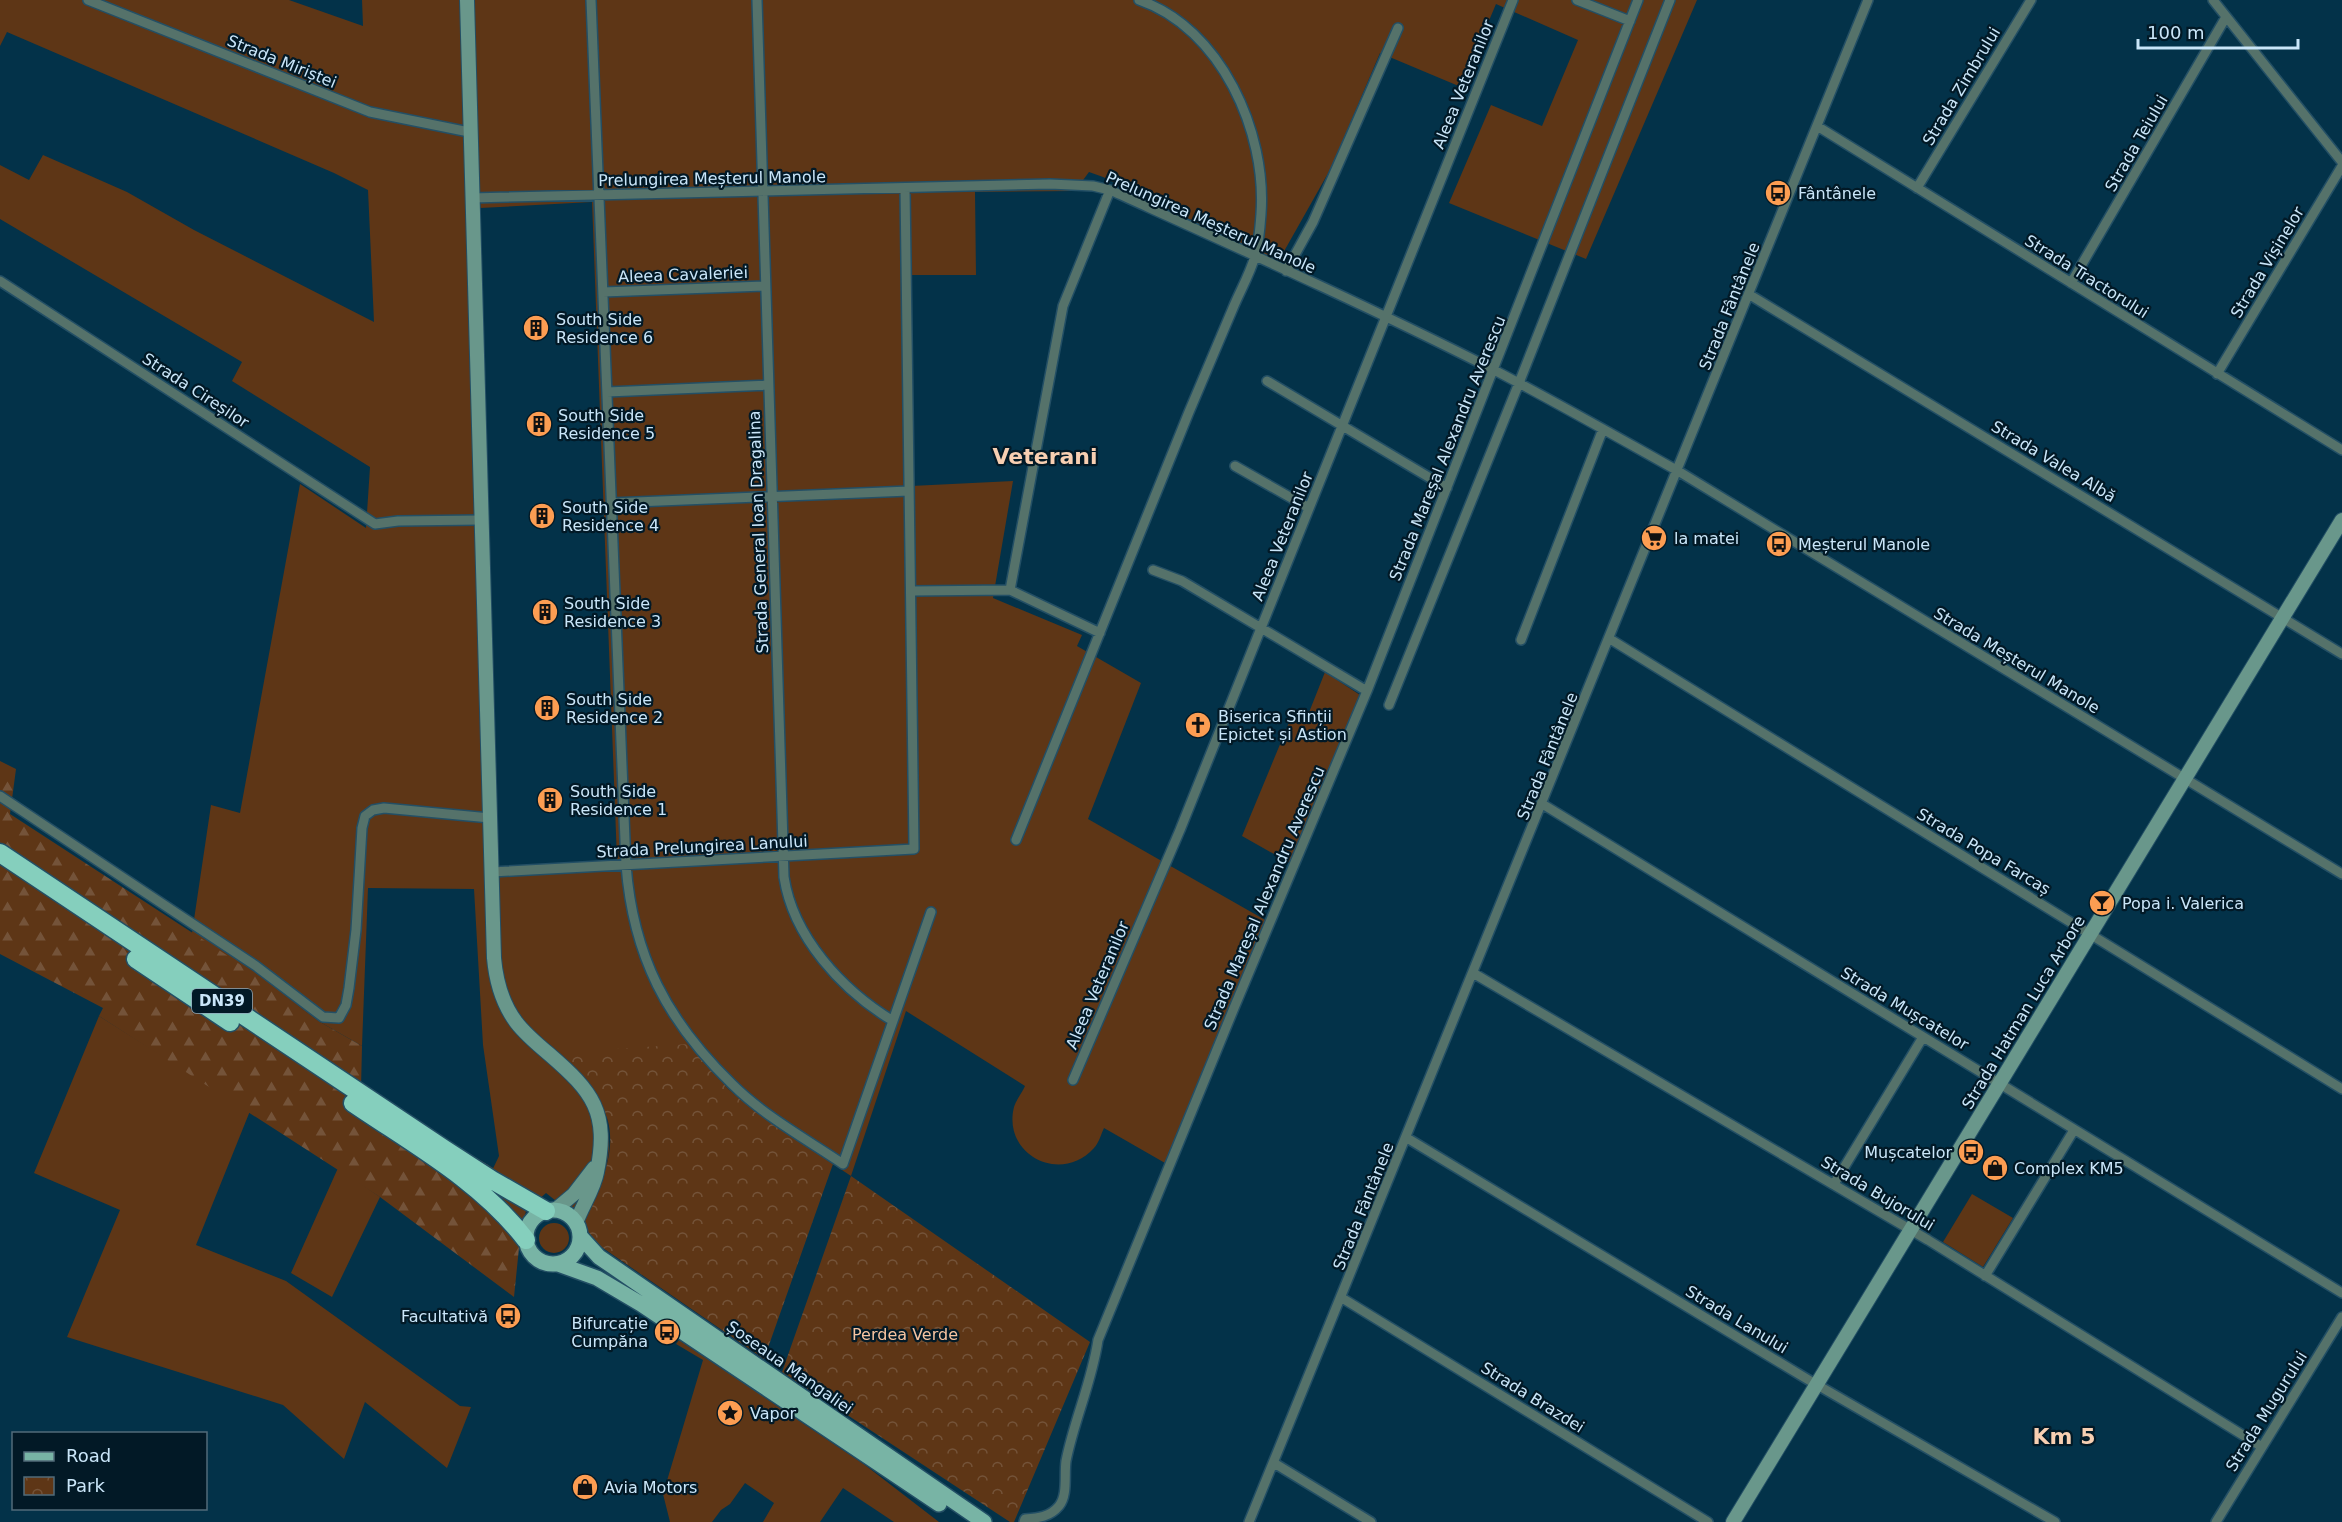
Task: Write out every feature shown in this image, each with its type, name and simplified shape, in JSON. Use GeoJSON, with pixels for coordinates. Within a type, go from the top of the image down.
{"type":"FeatureCollection","features":[{"type":"Feature","properties":{"kind":"highway","name":"DN39"},"geometry":{"type":"LineString","coordinates":[[0,853],[444,1149],[492,1180],[550,1210]]}},
{"type":"Feature","properties":{"kind":"highway","name":"DN39"},"geometry":{"type":"LineString","coordinates":[[0,867],[460,1177],[494,1203],[526,1240]]}},
{"type":"Feature","properties":{"kind":"main road"},"geometry":{"type":"LineString","coordinates":[[467,0],[469,132],[496,981],[515,1021],[590,1095],[600,1126],[601,1145],[597,1174],[578,1229],[577,1250],[571,1257],[558,1264]]}},
{"type":"Feature","properties":{"kind":"main road","name":"Strada Hatman Luca Arbore"},"geometry":{"type":"LineString","coordinates":[[1733,1522],[2342,520]]}},
{"type":"Feature","properties":{"kind":"main road"},"geometry":{"type":"LineString","coordinates":[[526,1240],[527,1229],[532,1220],[574,1194],[598,1164]]}},
{"type":"Feature","properties":{"kind":"main road","name":"DN39"},"geometry":{"type":"LineString","coordinates":[[550,1210],[565,1212],[578,1229]]}},
{"type":"Feature","properties":{"kind":"main road","name":"Șoseaua Mangaliei"},"geometry":{"type":"LineString","coordinates":[[578,1229],[599,1257],[984,1522]]}},
{"type":"Feature","properties":{"kind":"main road","name":"DN39"},"geometry":{"type":"LineString","coordinates":[[526,1240],[532,1254],[538,1260],[558,1264]]}},
{"type":"Feature","properties":{"kind":"main road","name":"Șoseaua Mangaliei"},"geometry":{"type":"LineString","coordinates":[[558,1264],[597,1278],[641,1304],[967,1522]]}},
{"type":"Feature","properties":{"kind":"street","name":"Strada Miriștei"},"geometry":{"type":"LineString","coordinates":[[88,0],[370,112],[469,132]]}},
{"type":"Feature","properties":{"kind":"street"},"geometry":{"type":"LineString","coordinates":[[591,0],[626,865],[629,898],[644,956],[659,991],[695,1043],[734,1086],[778,1120],[843,1164],[931,912]]}},
{"type":"Feature","properties":{"kind":"street","name":"Strada General Ioan Dragalina"},"geometry":{"type":"LineString","coordinates":[[757,0],[782,856],[787,893],[792,909],[819,955],[878,1012],[893,1021]]}},
{"type":"Feature","properties":{"kind":"street"},"geometry":{"type":"LineString","coordinates":[[1016,840],[1211,359],[1255,257],[1261,212],[1260,173],[1245,111],[1219,62],[1191,30],[1160,7],[1139,0]]}},
{"type":"Feature","properties":{"kind":"street","name":"Aleea Veteranilor"},"geometry":{"type":"LineString","coordinates":[[1073,1080],[1180,830],[1513,0]]}},
{"type":"Feature","properties":{"kind":"street"},"geometry":{"type":"LineString","coordinates":[[1577,0],[1630,21]]}},
{"type":"Feature","properties":{"kind":"street","name":"Strada Mareșal Alexandru Averescu"},"geometry":{"type":"LineString","coordinates":[[1024,1522],[1052,1513],[1063,1498],[1066,1463],[1076,1421],[1094,1369],[1098,1340],[1229,1018],[1367,691],[1638,0]]}},
{"type":"Feature","properties":{"kind":"street"},"geometry":{"type":"LineString","coordinates":[[1389,705],[1670,0]]}},
{"type":"Feature","properties":{"kind":"street","name":"Strada Fântânele"},"geometry":{"type":"LineString","coordinates":[[1249,1522],[1544,805],[1868,0]]}},
{"type":"Feature","properties":{"kind":"street","name":"Strada Zimbrului"},"geometry":{"type":"LineString","coordinates":[[1917,188],[2031,0]]}},
{"type":"Feature","properties":{"kind":"street"},"geometry":{"type":"LineString","coordinates":[[2219,2],[2226,17],[2342,164]]}},
{"type":"Feature","properties":{"kind":"street","name":"Strada Teiului"},"geometry":{"type":"LineString","coordinates":[[2071,283],[2226,17]]}},
{"type":"Feature","properties":{"kind":"street"},"geometry":{"type":"LineString","coordinates":[[1286,271],[1313,222],[1398,28]]}},
{"type":"Feature","properties":{"kind":"street","name":"Strada Tractorului"},"geometry":{"type":"LineString","coordinates":[[1817,126],[2342,450]]}},
{"type":"Feature","properties":{"kind":"street","name":"Strada Vișinelor"},"geometry":{"type":"LineString","coordinates":[[2217,374],[2342,164]]}},
{"type":"Feature","properties":{"kind":"street","name":"Prelungirea Meșterul Manole"},"geometry":{"type":"LineString","coordinates":[[471,198],[1072,184],[1110,190],[1386,317],[1494,370],[1678,471]]}},
{"type":"Feature","properties":{"kind":"street"},"geometry":{"type":"LineString","coordinates":[[905,188],[911,591],[1010,590],[1100,633]]}},
{"type":"Feature","properties":{"kind":"street"},"geometry":{"type":"LineString","coordinates":[[1010,590],[1063,306],[1110,190]]}},
{"type":"Feature","properties":{"kind":"street","name":"Strada Cireșilor"},"geometry":{"type":"LineString","coordinates":[[0,281],[375,524],[398,521],[481,520]]}},
{"type":"Feature","properties":{"kind":"street","name":"Aleea Cavaleriei"},"geometry":{"type":"LineString","coordinates":[[603,292],[765,286]]}},
{"type":"Feature","properties":{"kind":"street","name":"Strada Valea Albă"},"geometry":{"type":"LineString","coordinates":[[1750,295],[2342,654]]}},
{"type":"Feature","properties":{"kind":"street"},"geometry":{"type":"LineString","coordinates":[[1267,381],[1447,489]]}},
{"type":"Feature","properties":{"kind":"street"},"geometry":{"type":"LineString","coordinates":[[607,393],[768,385]]}},
{"type":"Feature","properties":{"kind":"street"},"geometry":{"type":"LineString","coordinates":[[1521,640],[1603,429]]}},
{"type":"Feature","properties":{"kind":"street"},"geometry":{"type":"LineString","coordinates":[[1235,466],[1309,508]]}},
{"type":"Feature","properties":{"kind":"street","name":"Strada Meșterul Manole"},"geometry":{"type":"LineString","coordinates":[[1678,471],[2342,874]]}},
{"type":"Feature","properties":{"kind":"street"},"geometry":{"type":"LineString","coordinates":[[611,503],[909,491]]}},
{"type":"Feature","properties":{"kind":"street"},"geometry":{"type":"LineString","coordinates":[[1153,570],[1182,581],[1367,691]]}},
{"type":"Feature","properties":{"kind":"street","name":"Strada Prelungirea Lanului"},"geometry":{"type":"LineString","coordinates":[[492,872],[914,849],[911,591]]}},
{"type":"Feature","properties":{"kind":"street","name":"Strada Popa Farcaș"},"geometry":{"type":"LineString","coordinates":[[1610,639],[2342,1089]]}},
{"type":"Feature","properties":{"kind":"street"},"geometry":{"type":"LineString","coordinates":[[0,796],[256,966],[323,1017],[330,1019],[339,1018],[346,1005],[356,930],[360,850],[365,816],[374,810],[384,808],[490,818]]}},
{"type":"Feature","properties":{"kind":"street","name":"Strada Mușcatelor"},"geometry":{"type":"LineString","coordinates":[[1544,805],[2342,1293]]}},
{"type":"Feature","properties":{"kind":"street","name":"Strada Bujorului"},"geometry":{"type":"LineString","coordinates":[[1473,973],[1834,1184],[2262,1446]]}},
{"type":"Feature","properties":{"kind":"street"},"geometry":{"type":"LineString","coordinates":[[1834,1184],[1923,1037]]}},
{"type":"Feature","properties":{"kind":"street"},"geometry":{"type":"LineString","coordinates":[[1985,1276],[2074,1130]]}},
{"type":"Feature","properties":{"kind":"street","name":"Strada Lanului"},"geometry":{"type":"LineString","coordinates":[[1407,1138],[1816,1384],[2055,1522]]}},
{"type":"Feature","properties":{"kind":"street","name":"Strada Brazdei"},"geometry":{"type":"LineString","coordinates":[[1342,1298],[1708,1522]]}},
{"type":"Feature","properties":{"kind":"street","name":"Strada Mugurului"},"geometry":{"type":"LineString","coordinates":[[2216,1522],[2342,1317]]}},
{"type":"Feature","properties":{"kind":"street"},"geometry":{"type":"LineString","coordinates":[[1274,1463],[1371,1522]]}},
{"type":"Feature","properties":{"kind":"green space"},"geometry":{"type":"Polygon","coordinates":[[[0,0],[289,0],[363,26],[362,0],[1697,0],[1586,259],[1449,203],[1491,105],[1542,126],[1578,40],[1496,4],[1461,87],[1380,53],[1331,168],[1278,262],[1089,172],[1075,191],[975,192],[976,275],[909,275],[911,486],[1013,481],[993,598],[1082,635],[1077,646],[1141,683],[1088,819],[1267,921],[1165,1163],[1104,1128],[1096,1146],[1081,1159],[1066,1164],[1051,1164],[1037,1159],[1025,1151],[1017,1139],[1013,1124],[1014,1107],[1025,1086],[906,1011],[851,1176],[772,1124],[728,1089],[689,1044],[587,1082],[605,1117],[609,1154],[585,1224],[546,1193],[526,1211],[520,1238],[477,1202],[499,1156],[483,1045],[474,889],[368,888],[362,1046],[320,1022],[192,933],[211,805],[240,813],[300,484],[366,528],[370,467],[232,381],[242,362],[0,219],[0,165],[29,180],[43,155],[127,192],[194,230],[374,322],[368,190],[334,173],[7,32],[0,46],[0,0]],[[592,202],[480,208],[499,872],[617,860],[592,202]]]}},
{"type":"Feature","properties":{"kind":"green space"},"geometry":{"type":"Polygon","coordinates":[[[1325,672],[1360,695],[1290,863],[1242,836],[1293,713],[1306,720],[1325,672]]]}},
{"type":"Feature","properties":{"kind":"green space"},"geometry":{"type":"Polygon","coordinates":[[[0,761],[16,769],[10,814],[228,956],[320,1022],[362,1046],[361,1088],[493,1168],[477,1202],[520,1238],[514,1297],[380,1197],[99,1016],[103,1008],[0,954],[0,761]]]}},
{"type":"Feature","properties":{"kind":"green space"},"geometry":{"type":"Polygon","coordinates":[[[99,1016],[250,1111],[196,1245],[286,1281],[460,1406],[471,1407],[447,1468],[365,1402],[344,1459],[283,1405],[67,1337],[120,1210],[34,1173],[99,1016]]]}},
{"type":"Feature","properties":{"kind":"green space"},"geometry":{"type":"Polygon","coordinates":[[[689,1044],[728,1089],[772,1124],[833,1164],[764,1359],[600,1246],[586,1228],[587,1208],[603,1177],[607,1162],[610,1147],[609,1125],[603,1108],[592,1090],[556,1053],[689,1044]]]}},
{"type":"Feature","properties":{"kind":"green space"},"geometry":{"type":"Polygon","coordinates":[[[338,1168],[380,1197],[332,1297],[291,1273],[338,1168]]]}},
{"type":"Feature","properties":{"kind":"green space","name":"Perdea Verde"},"geometry":{"type":"Polygon","coordinates":[[[851,1176],[1090,1342],[1014,1522],[1010,1522],[782,1372],[851,1176]]]}},
{"type":"Feature","properties":{"kind":"green space"},"geometry":{"type":"Polygon","coordinates":[[[1972,1194],[2013,1218],[1983,1267],[1943,1242],[1972,1194]]]}},
{"type":"Feature","properties":{"kind":"green space"},"geometry":{"type":"Polygon","coordinates":[[[554,1223],[564,1228],[569,1238],[564,1248],[554,1253],[544,1248],[539,1238],[544,1228],[554,1223]]]}},
{"type":"Feature","properties":{"kind":"green space"},"geometry":{"type":"Polygon","coordinates":[[[679,1340],[865,1465],[939,1522],[894,1522],[843,1488],[820,1522],[763,1522],[774,1503],[745,1483],[730,1504],[721,1510],[712,1522],[670,1522],[663,1494],[703,1360],[676,1344],[679,1340]]]}},
{"type":"Feature","properties":{"kind":"place","name":"Fântânele"},"geometry":{"type":"Point","coordinates":[1778,193]}},
{"type":"Feature","properties":{"kind":"place","name":"South Side Residence 6"},"geometry":{"type":"Point","coordinates":[536,328]}},
{"type":"Feature","properties":{"kind":"place","name":"South Side Residence 5"},"geometry":{"type":"Point","coordinates":[539,424]}},
{"type":"Feature","properties":{"kind":"place","name":"South Side Residence 4"},"geometry":{"type":"Point","coordinates":[542,516]}},
{"type":"Feature","properties":{"kind":"place","name":"la matei"},"geometry":{"type":"Point","coordinates":[1654,538]}},
{"type":"Feature","properties":{"kind":"place","name":"Meșterul Manole"},"geometry":{"type":"Point","coordinates":[1779,544]}},
{"type":"Feature","properties":{"kind":"place","name":"South Side Residence 3"},"geometry":{"type":"Point","coordinates":[545,612]}},
{"type":"Feature","properties":{"kind":"place","name":"South Side Residence 2"},"geometry":{"type":"Point","coordinates":[547,708]}},
{"type":"Feature","properties":{"kind":"place","name":"Biserica Sfinții Epictet și Astion"},"geometry":{"type":"Point","coordinates":[1198,725]}},
{"type":"Feature","properties":{"kind":"place","name":"South Side Residence 1"},"geometry":{"type":"Point","coordinates":[550,800]}},
{"type":"Feature","properties":{"kind":"place","name":"Popa i. Valerica"},"geometry":{"type":"Point","coordinates":[2102,903]}},
{"type":"Feature","properties":{"kind":"place","name":"Mușcatelor"},"geometry":{"type":"Point","coordinates":[1971,1152]}},
{"type":"Feature","properties":{"kind":"place","name":"Complex KM5"},"geometry":{"type":"Point","coordinates":[1995,1168]}},
{"type":"Feature","properties":{"kind":"place","name":"Facultativă"},"geometry":{"type":"Point","coordinates":[508,1316]}},
{"type":"Feature","properties":{"kind":"place","name":"Bifurcație Cumpăna"},"geometry":{"type":"Point","coordinates":[667,1332]}},
{"type":"Feature","properties":{"kind":"place","name":"Vapor"},"geometry":{"type":"Point","coordinates":[730,1413]}},
{"type":"Feature","properties":{"kind":"place","name":"Avia Motors"},"geometry":{"type":"Point","coordinates":[585,1487]}},
{"type":"Feature","properties":{"kind":"district","name":"Veterani"},"geometry":{"type":"Point","coordinates":[1045,456]}},
{"type":"Feature","properties":{"kind":"district","name":"Km 5"},"geometry":{"type":"Point","coordinates":[2064,1436]}}]}
